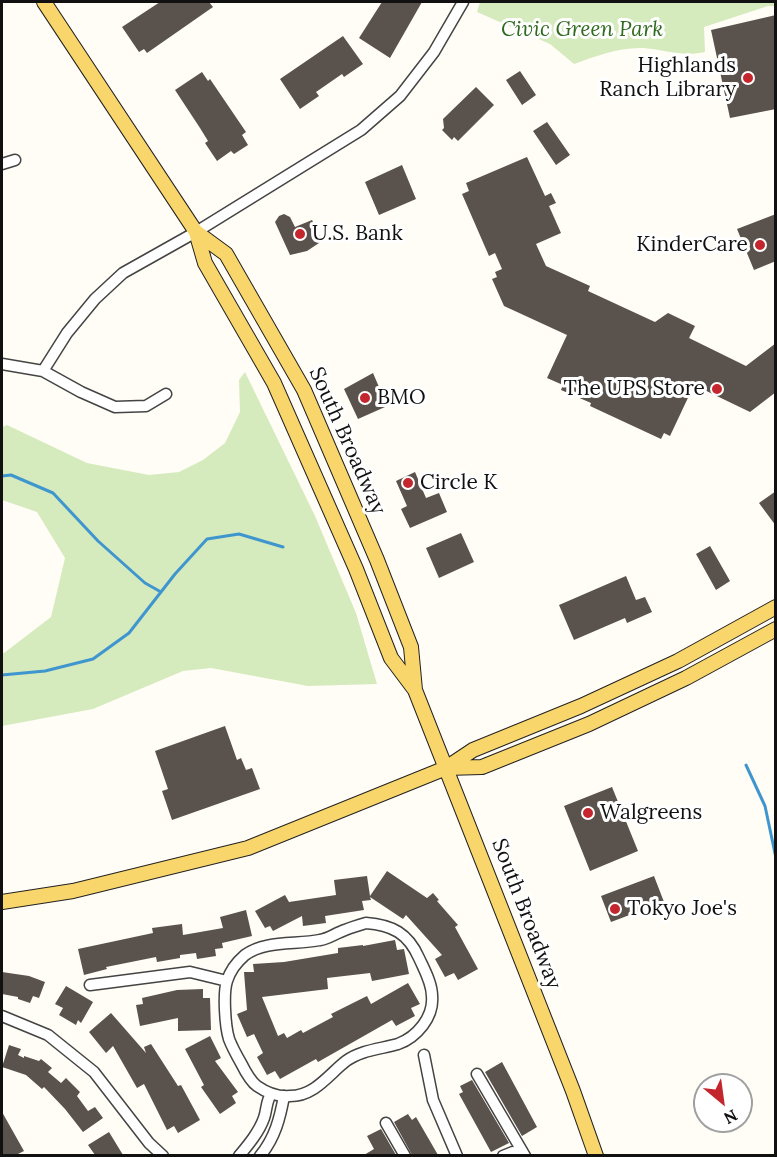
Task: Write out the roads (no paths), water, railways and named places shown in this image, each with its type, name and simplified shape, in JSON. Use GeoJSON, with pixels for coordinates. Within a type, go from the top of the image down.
{"type":"FeatureCollection","features":[{"type":"Feature","properties":{"kind":"main road","name":"South Broadway"},"geometry":{"type":"LineString","coordinates":[[44,2],[196,232],[205,263],[274,382],[356,569],[391,658],[415,690],[596,1155]]}},
{"type":"Feature","properties":{"kind":"main road","name":"South Broadway"},"geometry":{"type":"LineString","coordinates":[[196,232],[226,254],[304,390],[377,560],[411,647],[415,690]]}},
{"type":"Feature","properties":{"kind":"main road"},"geometry":{"type":"LineString","coordinates":[[2,902],[73,891],[248,848],[446,768],[472,750],[581,706],[678,661],[776,606]]}},
{"type":"Feature","properties":{"kind":"main road"},"geometry":{"type":"LineString","coordinates":[[446,768],[482,767],[589,724],[686,678],[776,629]]}},
{"type":"Feature","properties":{"kind":"street"},"geometry":{"type":"LineString","coordinates":[[43,371],[67,333],[95,299],[123,273],[196,232],[361,130],[400,96],[434,52],[463,2]]}},
{"type":"Feature","properties":{"kind":"street"},"geometry":{"type":"LineString","coordinates":[[2,164],[15,160]]}},
{"type":"Feature","properties":{"kind":"street"},"geometry":{"type":"LineString","coordinates":[[2,364],[43,371],[115,407],[146,406],[166,394]]}},
{"type":"Feature","properties":{"kind":"street"},"geometry":{"type":"LineString","coordinates":[[366,923],[386,924],[400,932],[413,945],[429,980],[432,996],[427,1019],[422,1028],[411,1038],[348,1059],[320,1085],[306,1093],[284,1096],[271,1094],[255,1084],[245,1071],[229,1038],[225,999],[227,981],[237,962],[259,948],[322,940],[345,929],[366,923]]}},
{"type":"Feature","properties":{"kind":"street"},"geometry":{"type":"LineString","coordinates":[[90,985],[190,972],[227,981]]}},
{"type":"Feature","properties":{"kind":"street"},"geometry":{"type":"LineString","coordinates":[[2,1016],[48,1035],[94,1072],[149,1143],[163,1155]]}},
{"type":"Feature","properties":{"kind":"street"},"geometry":{"type":"LineString","coordinates":[[423,1055],[433,1100],[457,1155]]}},
{"type":"Feature","properties":{"kind":"street"},"geometry":{"type":"LineString","coordinates":[[477,1074],[522,1155]]}},
{"type":"Feature","properties":{"kind":"street"},"geometry":{"type":"LineString","coordinates":[[239,1155],[252,1140],[264,1116],[266,1102],[271,1094]]}},
{"type":"Feature","properties":{"kind":"street"},"geometry":{"type":"LineString","coordinates":[[260,1155],[268,1146],[279,1122],[284,1096]]}},
{"type":"Feature","properties":{"kind":"street"},"geometry":{"type":"LineString","coordinates":[[386,1123],[405,1155]]}},
{"type":"Feature","properties":{"kind":"street"},"geometry":{"type":"LineString","coordinates":[[502,1155],[513,1152],[522,1155]]}},
{"type":"Feature","properties":{"kind":"waterway"},"geometry":{"type":"LineString","coordinates":[[2,476],[11,475],[53,493],[98,541],[145,583],[161,592]]}},
{"type":"Feature","properties":{"kind":"waterway"},"geometry":{"type":"LineString","coordinates":[[2,675],[45,671],[93,659],[129,633],[175,574],[207,539],[239,534],[283,547]]}},
{"type":"Feature","properties":{"kind":"waterway"},"geometry":{"type":"LineString","coordinates":[[746,765],[765,806],[776,858]]}},
{"type":"Feature","properties":{"kind":"place","name":"Highlands Ranch Library"},"geometry":{"type":"Point","coordinates":[748,78]}},
{"type":"Feature","properties":{"kind":"place","name":"U.S. Bank"},"geometry":{"type":"Point","coordinates":[300,234]}},
{"type":"Feature","properties":{"kind":"place","name":"KinderCare"},"geometry":{"type":"Point","coordinates":[760,245]}},
{"type":"Feature","properties":{"kind":"place","name":"The UPS Store"},"geometry":{"type":"Point","coordinates":[717,389]}},
{"type":"Feature","properties":{"kind":"place","name":"BMO"},"geometry":{"type":"Point","coordinates":[365,398]}},
{"type":"Feature","properties":{"kind":"place","name":"Circle K"},"geometry":{"type":"Point","coordinates":[408,483]}},
{"type":"Feature","properties":{"kind":"place","name":"Walgreens"},"geometry":{"type":"Point","coordinates":[588,813]}},
{"type":"Feature","properties":{"kind":"place","name":"Tokyo Joe's"},"geometry":{"type":"Point","coordinates":[615,909]}},
{"type":"Feature","properties":{"kind":"park label","name":"Civic Green Park"},"geometry":{"type":"Point","coordinates":[582,30]}}]}
